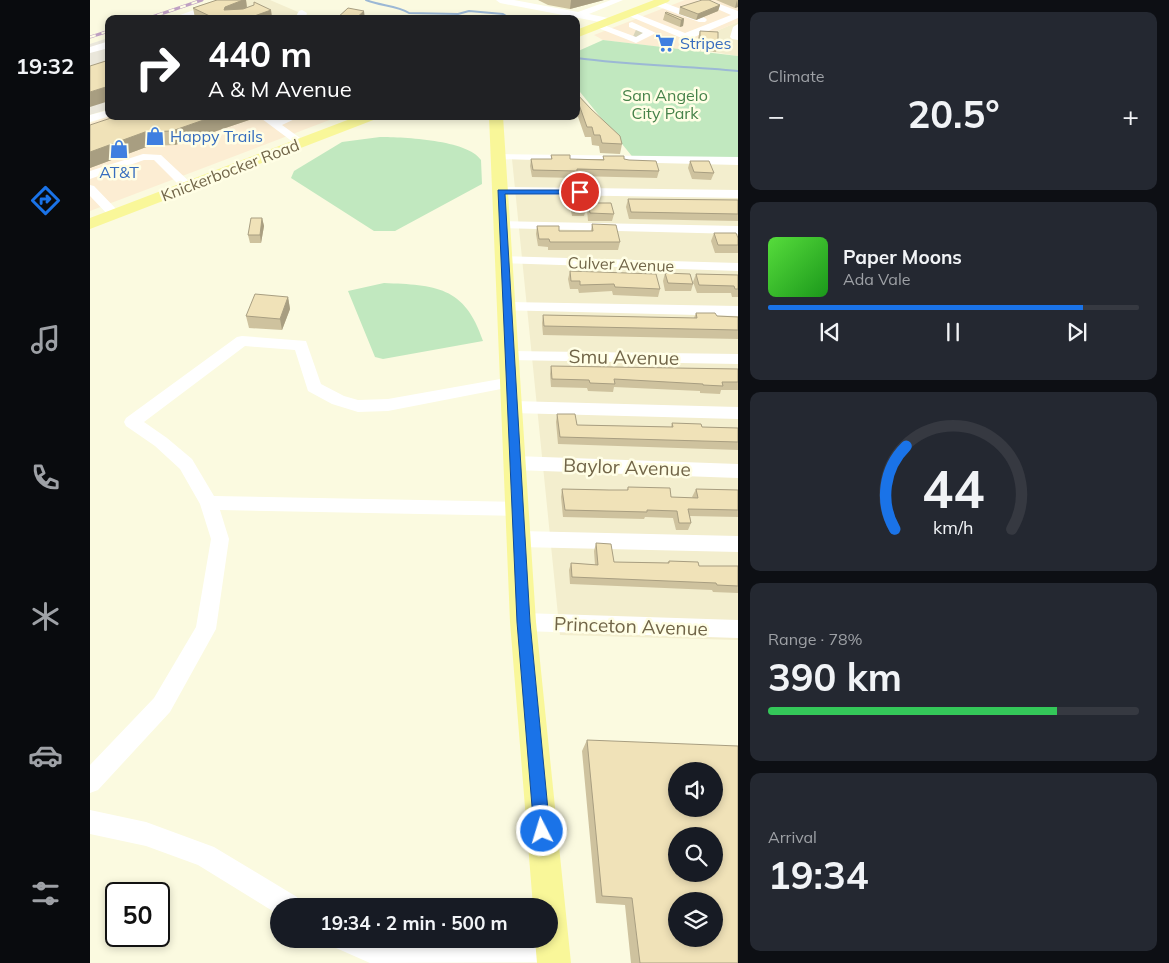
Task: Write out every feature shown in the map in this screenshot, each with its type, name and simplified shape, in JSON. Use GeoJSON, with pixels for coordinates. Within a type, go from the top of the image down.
{"type":"FeatureCollection","features":[{"type":"Feature","properties":{"kind":"main road"},"geometry":{"type":"LineString","coordinates":[[580,32],[661,1]]}},
{"type":"Feature","properties":{"kind":"main road","name":"Knickerbocker Road"},"geometry":{"type":"LineString","coordinates":[[90,224],[360,120]]}},
{"type":"Feature","properties":{"kind":"main road"},"geometry":{"type":"LineString","coordinates":[[495,120],[516,463],[523,622],[548,898]]}},
{"type":"Feature","properties":{"kind":"main road"},"geometry":{"type":"LineString","coordinates":[[553,948],[554,963]]}},
{"type":"Feature","properties":{"kind":"street"},"geometry":{"type":"LineString","coordinates":[[500,0],[578,15],[610,1]]}},
{"type":"Feature","properties":{"kind":"street"},"geometry":{"type":"LineString","coordinates":[[523,4],[536,0]]}},
{"type":"Feature","properties":{"kind":"street"},"geometry":{"type":"LineString","coordinates":[[625,0],[644,8]]}},
{"type":"Feature","properties":{"kind":"street"},"geometry":{"type":"LineString","coordinates":[[661,1],[714,25]]}},
{"type":"Feature","properties":{"kind":"street"},"geometry":{"type":"LineString","coordinates":[[724,21],[724,16],[704,6],[707,1],[736,12]]}},
{"type":"Feature","properties":{"kind":"street"},"geometry":{"type":"LineString","coordinates":[[185,15],[224,2]]}},
{"type":"Feature","properties":{"kind":"street"},"geometry":{"type":"LineString","coordinates":[[629,14],[684,36],[689,36],[724,21],[736,12]]}},
{"type":"Feature","properties":{"kind":"street"},"geometry":{"type":"LineString","coordinates":[[645,20],[664,14],[695,25],[697,28],[692,31],[669,30]]}},
{"type":"Feature","properties":{"kind":"street"},"geometry":{"type":"LineString","coordinates":[[580,15],[608,22],[637,32]]}},
{"type":"Feature","properties":{"kind":"street"},"geometry":{"type":"LineString","coordinates":[[608,22],[618,33],[636,40],[637,32]]}},
{"type":"Feature","properties":{"kind":"street"},"geometry":{"type":"LineString","coordinates":[[736,37],[738,27]]}},
{"type":"Feature","properties":{"kind":"street"},"geometry":{"type":"LineString","coordinates":[[618,33],[637,32]]}},
{"type":"Feature","properties":{"kind":"street"},"geometry":{"type":"LineString","coordinates":[[90,50],[105,45]]}},
{"type":"Feature","properties":{"kind":"street"},"geometry":{"type":"LineString","coordinates":[[90,119],[105,114]]}},
{"type":"Feature","properties":{"kind":"street"},"geometry":{"type":"LineString","coordinates":[[268,120],[300,143]]}},
{"type":"Feature","properties":{"kind":"street"},"geometry":{"type":"LineString","coordinates":[[274,124],[285,120]]}},
{"type":"Feature","properties":{"kind":"street"},"geometry":{"type":"LineString","coordinates":[[90,175],[142,156],[156,157],[188,187]]}},
{"type":"Feature","properties":{"kind":"street"},"geometry":{"type":"LineString","coordinates":[[498,157],[738,161]]}},
{"type":"Feature","properties":{"kind":"street"},"geometry":{"type":"LineString","coordinates":[[90,189],[115,215]]}},
{"type":"Feature","properties":{"kind":"street"},"geometry":{"type":"LineString","coordinates":[[500,191],[738,194]]}},
{"type":"Feature","properties":{"kind":"street"},"geometry":{"type":"LineString","coordinates":[[502,225],[738,230]]}},
{"type":"Feature","properties":{"kind":"street","name":"Culver Avenue"},"geometry":{"type":"LineString","coordinates":[[504,260],[738,267]]}},
{"type":"Feature","properties":{"kind":"street"},"geometry":{"type":"LineString","coordinates":[[506,307],[738,311]]}},
{"type":"Feature","properties":{"kind":"street"},"geometry":{"type":"LineString","coordinates":[[90,782],[162,705],[206,629],[220,539],[208,503],[186,464],[161,442],[132,422],[242,341],[301,345],[314,387],[338,400],[358,406],[388,405],[511,382]]}},
{"type":"Feature","properties":{"kind":"street","name":"Smu Avenue"},"geometry":{"type":"LineString","coordinates":[[509,356],[738,359]]}},
{"type":"Feature","properties":{"kind":"street"},"geometry":{"type":"LineString","coordinates":[[512,407],[738,413]]}},
{"type":"Feature","properties":{"kind":"street","name":"Baylor Avenue"},"geometry":{"type":"LineString","coordinates":[[516,463],[738,471]]}},
{"type":"Feature","properties":{"kind":"street"},"geometry":{"type":"LineString","coordinates":[[208,503],[518,509]]}},
{"type":"Feature","properties":{"kind":"street"},"geometry":{"type":"LineString","coordinates":[[519,539],[738,544]]}},
{"type":"Feature","properties":{"kind":"street","name":"Princeton Avenue"},"geometry":{"type":"LineString","coordinates":[[523,622],[738,629]]}},
{"type":"Feature","properties":{"kind":"street"},"geometry":{"type":"LineString","coordinates":[[90,822],[146,834],[205,856],[275,898]]}},
{"type":"Feature","properties":{"kind":"street"},"geometry":{"type":"LineString","coordinates":[[365,948],[402,955],[554,963]]}},
{"type":"Feature","properties":{"kind":"shaded area"},"geometry":{"type":"Polygon","coordinates":[[[227,0],[270,0],[298,12],[297,15],[181,15],[227,0]]]}},
{"type":"Feature","properties":{"kind":"shaded area"},"geometry":{"type":"Polygon","coordinates":[[[685,0],[738,0],[738,22],[695,40],[695,49],[702,52],[603,40],[594,35],[685,0]]]}},
{"type":"Feature","properties":{"kind":"shaded area"},"geometry":{"type":"Polygon","coordinates":[[[738,22],[738,56],[695,49],[695,40],[738,22]]]}},
{"type":"Feature","properties":{"kind":"shaded area"},"geometry":{"type":"Polygon","coordinates":[[[105,39],[105,110],[90,115],[90,44],[105,39]]]}},
{"type":"Feature","properties":{"kind":"shaded area"},"geometry":{"type":"Polygon","coordinates":[[[105,118],[105,120],[329,120],[90,211],[90,123],[105,118]]]}},
{"type":"Feature","properties":{"kind":"shaded area"},"geometry":{"type":"Polygon","coordinates":[[[512,159],[738,162],[738,640],[560,635],[512,159]]]}},
{"type":"Feature","properties":{"kind":"green space","name":"San Angelo City Park"},"geometry":{"type":"Polygon","coordinates":[[[603,40],[738,56],[738,162],[635,160],[580,92],[580,50],[603,40]]]}},
{"type":"Feature","properties":{"kind":"green space"},"geometry":{"type":"Polygon","coordinates":[[[380,137],[435,141],[463,148],[474,153],[481,160],[482,184],[395,231],[374,231],[291,178],[294,171],[342,142],[380,137]]]}},
{"type":"Feature","properties":{"kind":"green space"},"geometry":{"type":"Polygon","coordinates":[[[384,283],[418,285],[446,292],[467,309],[476,323],[483,341],[383,359],[375,357],[348,291],[384,283]]]}},
{"type":"Feature","properties":{"kind":"building"},"geometry":{"type":"Polygon","coordinates":[[[217,0],[243,0],[225,7],[224,10],[243,9],[254,5],[254,2],[271,10],[257,15],[208,15],[193,8],[217,0]]]}},
{"type":"Feature","properties":{"kind":"building"},"geometry":{"type":"Polygon","coordinates":[[[702,0],[709,0],[720,5],[698,14],[680,7],[702,0]]]}},
{"type":"Feature","properties":{"kind":"building"},"geometry":{"type":"Polygon","coordinates":[[[348,8],[364,11],[360,15],[340,15],[348,8]]]}},
{"type":"Feature","properties":{"kind":"building"},"geometry":{"type":"Polygon","coordinates":[[[666,12],[684,19],[681,20],[666,12]]]}},
{"type":"Feature","properties":{"kind":"building"},"geometry":{"type":"Polygon","coordinates":[[[700,31],[718,32],[718,45],[700,44],[700,31]]]}},
{"type":"Feature","properties":{"kind":"building"},"geometry":{"type":"Polygon","coordinates":[[[105,61],[105,87],[90,92],[90,66],[105,61]]]}},
{"type":"Feature","properties":{"kind":"building"},"geometry":{"type":"Polygon","coordinates":[[[580,97],[620,136],[622,144],[602,143],[600,135],[594,135],[592,127],[587,127],[580,107],[580,97]]]}},
{"type":"Feature","properties":{"kind":"building"},"geometry":{"type":"Polygon","coordinates":[[[105,120],[204,120],[172,131],[145,132],[90,152],[90,125],[105,120]]]}},
{"type":"Feature","properties":{"kind":"building"},"geometry":{"type":"Polygon","coordinates":[[[551,155],[570,155],[570,159],[604,160],[603,156],[624,156],[624,159],[629,160],[656,161],[659,171],[533,170],[531,159],[552,159],[551,155]]]}},
{"type":"Feature","properties":{"kind":"building"},"geometry":{"type":"Polygon","coordinates":[[[690,161],[709,161],[714,173],[694,172],[690,161]]]}},
{"type":"Feature","properties":{"kind":"building"},"geometry":{"type":"Polygon","coordinates":[[[571,197],[583,197],[586,209],[573,209],[571,197]]]}},
{"type":"Feature","properties":{"kind":"building"},"geometry":{"type":"Polygon","coordinates":[[[628,199],[738,200],[738,214],[631,212],[628,199]]]}},
{"type":"Feature","properties":{"kind":"building"},"geometry":{"type":"Polygon","coordinates":[[[588,203],[611,203],[614,214],[590,213],[588,203]]]}},
{"type":"Feature","properties":{"kind":"building"},"geometry":{"type":"Polygon","coordinates":[[[251,218],[262,218],[260,235],[248,235],[251,218]]]}},
{"type":"Feature","properties":{"kind":"building"},"geometry":{"type":"Polygon","coordinates":[[[592,224],[616,225],[620,242],[550,242],[549,239],[539,239],[537,226],[559,226],[559,231],[593,231],[592,224]]]}},
{"type":"Feature","properties":{"kind":"building"},"geometry":{"type":"Polygon","coordinates":[[[714,233],[736,233],[738,245],[718,245],[714,233]]]}},
{"type":"Feature","properties":{"kind":"building"},"geometry":{"type":"Polygon","coordinates":[[[570,271],[656,274],[660,289],[615,287],[614,284],[580,285],[580,281],[571,281],[570,271]]]}},
{"type":"Feature","properties":{"kind":"building"},"geometry":{"type":"Polygon","coordinates":[[[665,273],[690,274],[693,284],[668,283],[665,273]]]}},
{"type":"Feature","properties":{"kind":"building"},"geometry":{"type":"Polygon","coordinates":[[[696,274],[738,275],[738,289],[735,289],[734,286],[699,285],[696,274]]]}},
{"type":"Feature","properties":{"kind":"building"},"geometry":{"type":"Polygon","coordinates":[[[255,294],[288,297],[280,319],[246,316],[255,294]]]}},
{"type":"Feature","properties":{"kind":"building"},"geometry":{"type":"Polygon","coordinates":[[[696,313],[715,313],[717,316],[738,317],[738,330],[544,326],[543,315],[697,318],[696,313]]]}},
{"type":"Feature","properties":{"kind":"building"},"geometry":{"type":"Polygon","coordinates":[[[551,366],[738,369],[738,382],[722,382],[723,386],[614,379],[615,384],[590,383],[589,380],[552,379],[551,366]]]}},
{"type":"Feature","properties":{"kind":"building"},"geometry":{"type":"Polygon","coordinates":[[[557,414],[575,414],[577,425],[673,427],[672,423],[701,424],[702,427],[738,428],[738,442],[560,437],[557,414]]]}},
{"type":"Feature","properties":{"kind":"building"},"geometry":{"type":"Polygon","coordinates":[[[628,487],[670,488],[671,497],[698,498],[696,489],[738,490],[738,510],[688,509],[691,523],[679,523],[677,511],[565,510],[562,489],[628,490],[628,487]]]}},
{"type":"Feature","properties":{"kind":"building"},"geometry":{"type":"Polygon","coordinates":[[[596,543],[611,544],[614,562],[669,563],[669,561],[698,562],[699,566],[738,566],[738,586],[717,585],[716,583],[572,577],[571,563],[598,565],[596,543]]]}},
{"type":"Feature","properties":{"kind":"building"},"geometry":{"type":"Polygon","coordinates":[[[587,740],[738,746],[738,963],[640,963],[632,898],[602,896],[587,740]]]}},
{"type":"Feature","properties":{"kind":"waterway"},"geometry":{"type":"LineString","coordinates":[[366,0],[399,8],[409,13],[458,14],[469,11],[505,15]]}},
{"type":"Feature","properties":{"kind":"waterway"},"geometry":{"type":"LineString","coordinates":[[580,58],[738,71]]}},
{"type":"Feature","properties":{"kind":"tunnel"},"geometry":{"type":"LineString","coordinates":[[635,32],[642,35]]}},
{"type":"Feature","properties":{"kind":"railway"},"geometry":{"type":"LineString","coordinates":[[158,15],[202,0]]}},
{"type":"Feature","properties":{"kind":"railway"},"geometry":{"type":"LineString","coordinates":[[90,37],[105,32]]}},
{"type":"Feature","properties":{"kind":"place","name":"Stripes"},"geometry":{"type":"Point","coordinates":[665,43]}},
{"type":"Feature","properties":{"kind":"place","name":"Happy Trails"},"geometry":{"type":"Point","coordinates":[155,136]}},
{"type":"Feature","properties":{"kind":"place","name":"AT&T"},"geometry":{"type":"Point","coordinates":[119,149]}},
{"type":"Feature","properties":{"kind":"route"},"geometry":{"type":"LineString","coordinates":[[542,831],[523,622],[500,191],[580,192]]}}]}
